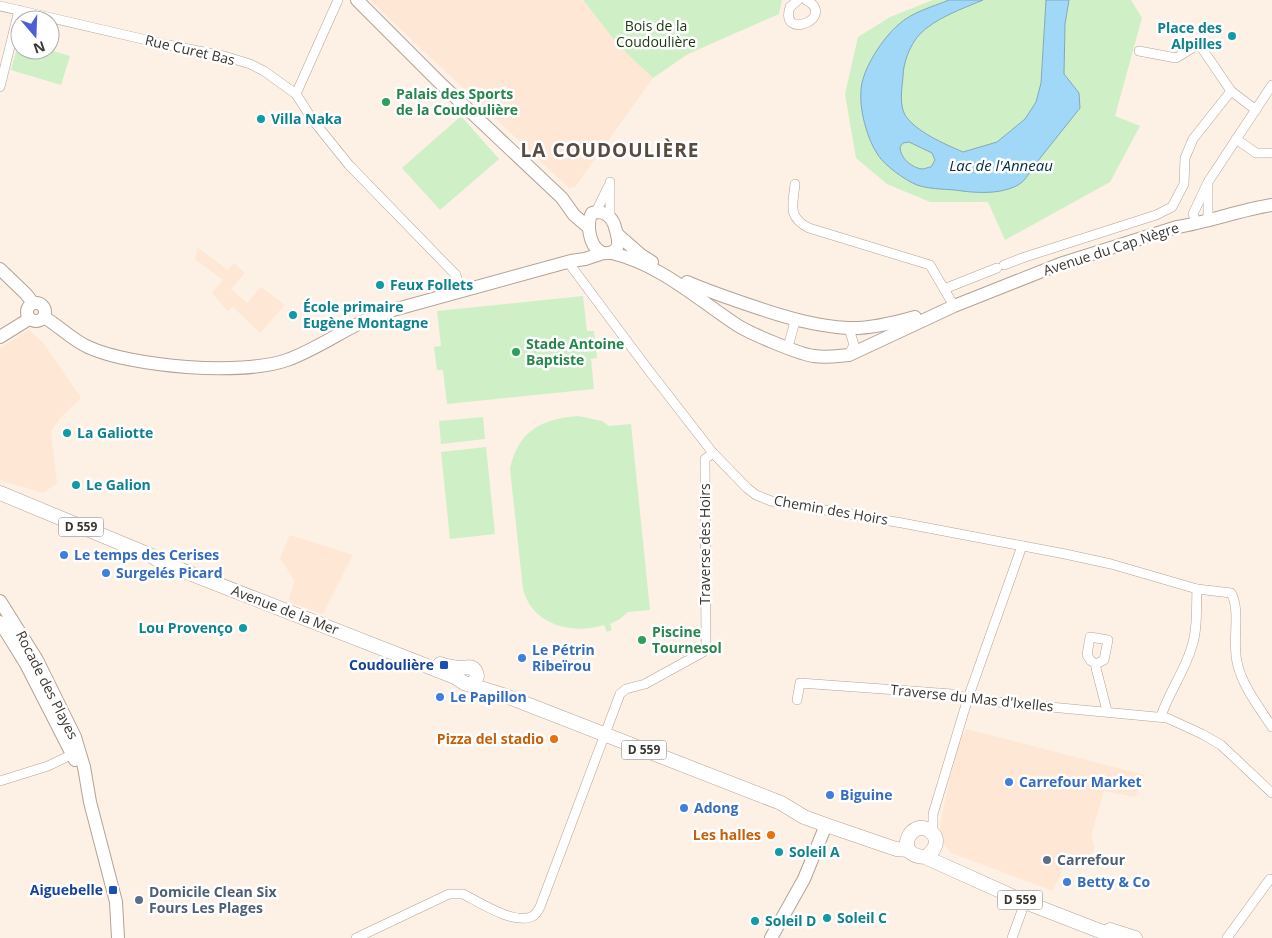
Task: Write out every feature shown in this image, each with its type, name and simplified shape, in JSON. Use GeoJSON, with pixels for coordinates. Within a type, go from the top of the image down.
{"type":"FeatureCollection","features":[{"type":"Feature","properties":{"kind":"main road","name":"Avenue de la Mer"},"geometry":{"type":"LineString","coordinates":[[0,493],[152,556],[161,562],[409,659],[468,677],[506,696],[781,803],[809,809],[855,828],[892,839],[921,839],[948,859],[991,881],[1084,921],[1135,938]]}},
{"type":"Feature","properties":{"kind":"main road","name":"Avenue de la Mer"},"geometry":{"type":"LineString","coordinates":[[0,504],[148,562],[161,562]]}},
{"type":"Feature","properties":{"kind":"main road","name":"Avenue de la Mer"},"geometry":{"type":"LineString","coordinates":[[781,803],[804,817],[896,849],[921,839]]}},
{"type":"Feature","properties":{"kind":"main road","name":"D 559"},"geometry":{"type":"LineString","coordinates":[[921,839],[916,856],[925,857],[1025,902],[1118,938]]}},
{"type":"Feature","properties":{"kind":"street"},"geometry":{"type":"LineString","coordinates":[[296,94],[338,0]]}},
{"type":"Feature","properties":{"kind":"street"},"geometry":{"type":"LineString","coordinates":[[357,0],[439,82],[566,202],[574,215],[590,232]]}},
{"type":"Feature","properties":{"kind":"street"},"geometry":{"type":"LineString","coordinates":[[365,0],[387,30]]}},
{"type":"Feature","properties":{"kind":"street"},"geometry":{"type":"LineString","coordinates":[[798,0],[790,7],[789,16],[793,22],[801,25],[809,23],[814,17],[814,8],[806,0]]}},
{"type":"Feature","properties":{"kind":"street","name":"Rue Curet Bas"},"geometry":{"type":"LineString","coordinates":[[0,6],[18,10]]}},
{"type":"Feature","properties":{"kind":"street","name":"Rue Curet Bas"},"geometry":{"type":"LineString","coordinates":[[60,20],[224,56],[264,70],[296,94],[312,119],[349,165],[456,275],[462,291]]}},
{"type":"Feature","properties":{"kind":"street"},"geometry":{"type":"LineString","coordinates":[[0,87],[10,44]]}},
{"type":"Feature","properties":{"kind":"street"},"geometry":{"type":"LineString","coordinates":[[1138,51],[1176,58],[1199,44],[1231,91],[1256,110]]}},
{"type":"Feature","properties":{"kind":"street"},"geometry":{"type":"LineString","coordinates":[[1202,222],[1193,214],[1208,182],[1272,85]]}},
{"type":"Feature","properties":{"kind":"street"},"geometry":{"type":"LineString","coordinates":[[944,289],[1034,254],[1156,215],[1172,207],[1184,184],[1185,158],[1193,139],[1231,91]]}},
{"type":"Feature","properties":{"kind":"street"},"geometry":{"type":"LineString","coordinates":[[1236,139],[1256,153],[1272,153]]}},
{"type":"Feature","properties":{"kind":"street"},"geometry":{"type":"LineString","coordinates":[[44,317],[87,347],[134,360],[189,367],[236,368],[262,366],[286,361],[368,319],[414,303],[567,262],[608,253],[618,248],[617,234],[610,216],[610,182],[588,221],[596,249],[608,253]]}},
{"type":"Feature","properties":{"kind":"street"},"geometry":{"type":"LineString","coordinates":[[1202,222],[1208,182]]}},
{"type":"Feature","properties":{"kind":"street"},"geometry":{"type":"LineString","coordinates":[[795,184],[792,210],[798,222],[809,228],[930,264],[954,306]]}},
{"type":"Feature","properties":{"kind":"street"},"geometry":{"type":"LineString","coordinates":[[566,202],[594,213],[605,213],[610,216]]}},
{"type":"Feature","properties":{"kind":"street","name":"Avenue du Cap Nègre"},"geometry":{"type":"LineString","coordinates":[[608,253],[624,256],[685,286],[739,326],[812,356],[830,357],[849,355],[954,306],[1060,264],[1165,230],[1272,203]]}},
{"type":"Feature","properties":{"kind":"street"},"geometry":{"type":"LineString","coordinates":[[567,262],[577,256],[590,232]]}},
{"type":"Feature","properties":{"kind":"street","name":"Avenue du Cap Nègre"},"geometry":{"type":"LineString","coordinates":[[617,234],[641,255],[687,282],[715,294],[795,321],[849,328],[892,323],[954,306]]}},
{"type":"Feature","properties":{"kind":"street"},"geometry":{"type":"LineString","coordinates":[[581,278],[585,259]]}},
{"type":"Feature","properties":{"kind":"street","name":"Chemin des Hoirs"},"geometry":{"type":"LineString","coordinates":[[567,262],[713,453],[756,495],[772,501],[902,523],[1111,564],[1197,588],[1231,593],[1235,600],[1234,644],[1237,663],[1252,697],[1272,727]]}},
{"type":"Feature","properties":{"kind":"street"},"geometry":{"type":"LineString","coordinates":[[0,269],[33,303]]}},
{"type":"Feature","properties":{"kind":"street"},"geometry":{"type":"LineString","coordinates":[[33,303],[40,303],[46,312],[44,317],[37,322],[30,319],[27,309],[33,303]]}},
{"type":"Feature","properties":{"kind":"street"},"geometry":{"type":"LineString","coordinates":[[0,337],[30,319]]}},
{"type":"Feature","properties":{"kind":"street"},"geometry":{"type":"LineString","coordinates":[[788,347],[795,321]]}},
{"type":"Feature","properties":{"kind":"street"},"geometry":{"type":"LineString","coordinates":[[849,328],[854,346],[849,355]]}},
{"type":"Feature","properties":{"kind":"street","name":"Traverse des Hoirs"},"geometry":{"type":"LineString","coordinates":[[604,734],[620,694],[626,689],[646,684],[703,652],[706,647],[705,459],[713,453]]}},
{"type":"Feature","properties":{"kind":"street"},"geometry":{"type":"LineString","coordinates":[[921,839],[934,814],[968,698],[1022,546]]}},
{"type":"Feature","properties":{"kind":"street"},"geometry":{"type":"LineString","coordinates":[[1197,588],[1193,646],[1161,716],[1202,734],[1221,746],[1272,794]]}},
{"type":"Feature","properties":{"kind":"street","name":"Rocade des Playes"},"geometry":{"type":"LineString","coordinates":[[0,601],[37,660],[75,737],[76,753],[116,902],[118,938]]}},
{"type":"Feature","properties":{"kind":"street","name":"Rocade des Playes"},"geometry":{"type":"LineString","coordinates":[[0,622],[26,664],[51,714],[76,753]]}},
{"type":"Feature","properties":{"kind":"street"},"geometry":{"type":"LineString","coordinates":[[1096,664],[1107,711]]}},
{"type":"Feature","properties":{"kind":"street","name":"Traverse du Mas d'Ixelles"},"geometry":{"type":"LineString","coordinates":[[797,700],[800,683],[952,694],[977,700],[1161,716]]}},
{"type":"Feature","properties":{"kind":"street"},"geometry":{"type":"LineString","coordinates":[[356,938],[449,894],[456,893],[463,894],[509,916],[526,919],[535,915],[540,907],[604,734]]}},
{"type":"Feature","properties":{"kind":"street"},"geometry":{"type":"LineString","coordinates":[[0,781],[48,766],[76,753]]}},
{"type":"Feature","properties":{"kind":"street"},"geometry":{"type":"LineString","coordinates":[[921,839],[934,814]]}},
{"type":"Feature","properties":{"kind":"street"},"geometry":{"type":"LineString","coordinates":[[771,938],[804,879],[826,825]]}},
{"type":"Feature","properties":{"kind":"street"},"geometry":{"type":"LineString","coordinates":[[1226,937],[1270,879]]}},
{"type":"Feature","properties":{"kind":"street"},"geometry":{"type":"LineString","coordinates":[[1012,938],[1025,902]]}},
{"type":"Feature","properties":{"kind":"shaded area"},"geometry":{"type":"Polygon","coordinates":[[[370,0],[583,0],[619,46],[653,78],[575,187],[569,188],[370,0]]]}},
{"type":"Feature","properties":{"kind":"shaded area"},"geometry":{"type":"Polygon","coordinates":[[[198,248],[228,270],[234,263],[245,273],[231,289],[247,303],[261,287],[285,305],[260,333],[233,307],[228,311],[212,293],[223,280],[195,259],[198,248]]]}},
{"type":"Feature","properties":{"kind":"shaded area"},"geometry":{"type":"Polygon","coordinates":[[[29,330],[44,344],[81,398],[61,417],[51,431],[57,483],[43,493],[0,480],[0,348],[29,330]]]}},
{"type":"Feature","properties":{"kind":"shaded area"},"geometry":{"type":"Polygon","coordinates":[[[290,535],[353,555],[323,614],[290,602],[289,597],[295,581],[280,558],[290,535]]]}},
{"type":"Feature","properties":{"kind":"shaded area"},"geometry":{"type":"Polygon","coordinates":[[[966,729],[1145,775],[1135,797],[1104,791],[1091,836],[1095,847],[1089,860],[1069,854],[1053,891],[951,853],[942,841],[940,825],[948,786],[958,745],[966,729]]]}},
{"type":"Feature","properties":{"kind":"green space","name":"Bois de la Coudoulière"},"geometry":{"type":"Polygon","coordinates":[[[583,0],[782,0],[779,14],[688,54],[653,78],[619,46],[583,0]]]}},
{"type":"Feature","properties":{"kind":"green space"},"geometry":{"type":"Polygon","coordinates":[[[933,0],[949,0],[916,13],[899,24],[881,45],[861,89],[862,111],[866,127],[889,167],[1027,177],[1079,93],[1064,74],[1065,24],[1069,0],[1131,0],[1142,18],[1115,116],[1140,126],[1110,182],[1005,240],[988,202],[930,202],[887,184],[856,158],[845,94],[858,37],[890,17],[933,0]]]}},
{"type":"Feature","properties":{"kind":"green space"},"geometry":{"type":"Polygon","coordinates":[[[983,0],[1046,0],[1041,83],[1036,102],[1025,119],[997,142],[963,152],[923,132],[905,115],[901,101],[903,72],[910,49],[925,29],[949,15],[983,0]]]}},
{"type":"Feature","properties":{"kind":"green space"},"geometry":{"type":"Polygon","coordinates":[[[60,53],[70,56],[61,85],[11,70],[14,60],[60,60],[60,53]]]}},
{"type":"Feature","properties":{"kind":"green space"},"geometry":{"type":"Polygon","coordinates":[[[461,116],[499,159],[440,210],[402,168],[461,116]]]}},
{"type":"Feature","properties":{"kind":"green space"},"geometry":{"type":"Polygon","coordinates":[[[909,142],[932,153],[935,160],[931,167],[918,168],[904,159],[900,147],[903,143],[909,142]]]}},
{"type":"Feature","properties":{"kind":"green space","name":"Stade Antoine Baptiste"},"geometry":{"type":"Polygon","coordinates":[[[583,296],[587,331],[594,331],[597,358],[591,359],[594,389],[447,404],[443,370],[437,370],[434,347],[441,346],[437,311],[583,296]]]}},
{"type":"Feature","properties":{"kind":"green space"},"geometry":{"type":"Polygon","coordinates":[[[578,416],[602,421],[609,426],[631,424],[650,610],[628,612],[610,624],[612,630],[607,632],[604,625],[579,629],[555,624],[544,619],[528,601],[523,589],[510,469],[514,456],[525,436],[533,429],[553,420],[578,416]]]}},
{"type":"Feature","properties":{"kind":"green space"},"geometry":{"type":"Polygon","coordinates":[[[483,417],[485,439],[441,444],[439,421],[483,417]]]}},
{"type":"Feature","properties":{"kind":"green space"},"geometry":{"type":"Polygon","coordinates":[[[486,447],[495,534],[450,539],[441,452],[486,447]]]}},
{"type":"Feature","properties":{"kind":"water","name":"Lac de l'Anneau"},"geometry":{"type":"Polygon","coordinates":[[[949,0],[983,0],[941,19],[919,35],[910,49],[904,66],[901,101],[905,115],[916,127],[931,137],[963,152],[997,142],[1025,119],[1036,102],[1041,83],[1046,0],[1069,0],[1065,24],[1064,74],[1079,93],[1080,108],[1024,180],[1011,188],[995,192],[979,192],[917,185],[885,164],[874,148],[867,132],[861,106],[861,90],[865,73],[874,54],[892,31],[904,20],[916,13],[949,0]],[[909,142],[903,143],[900,147],[902,155],[907,162],[914,167],[922,169],[931,167],[935,160],[932,153],[909,142]]]}},
{"type":"Feature","properties":{"kind":"place","name":"Place des Alpilles"},"geometry":{"type":"Point","coordinates":[1232,36]}},
{"type":"Feature","properties":{"kind":"place","name":"Palais des Sports de la Coudoulière"},"geometry":{"type":"Point","coordinates":[386,102]}},
{"type":"Feature","properties":{"kind":"place","name":"Villa Naka"},"geometry":{"type":"Point","coordinates":[261,119]}},
{"type":"Feature","properties":{"kind":"place","name":"Feux Follets"},"geometry":{"type":"Point","coordinates":[380,285]}},
{"type":"Feature","properties":{"kind":"place","name":"École primaire Eugène Montagne"},"geometry":{"type":"Point","coordinates":[293,315]}},
{"type":"Feature","properties":{"kind":"place","name":"Stade Antoine Baptiste"},"geometry":{"type":"Point","coordinates":[516,352]}},
{"type":"Feature","properties":{"kind":"place","name":"La Galiotte"},"geometry":{"type":"Point","coordinates":[67,433]}},
{"type":"Feature","properties":{"kind":"place","name":"Le Galion"},"geometry":{"type":"Point","coordinates":[76,485]}},
{"type":"Feature","properties":{"kind":"place","name":"Le temps des Cerises"},"geometry":{"type":"Point","coordinates":[64,555]}},
{"type":"Feature","properties":{"kind":"place","name":"Surgelés Picard"},"geometry":{"type":"Point","coordinates":[106,573]}},
{"type":"Feature","properties":{"kind":"place","name":"Lou Provenço"},"geometry":{"type":"Point","coordinates":[243,628]}},
{"type":"Feature","properties":{"kind":"place","name":"Piscine Tournesol"},"geometry":{"type":"Point","coordinates":[642,640]}},
{"type":"Feature","properties":{"kind":"place","name":"Le Pétrin Ribeïrou"},"geometry":{"type":"Point","coordinates":[522,658]}},
{"type":"Feature","properties":{"kind":"place","name":"Coudoulière"},"geometry":{"type":"Point","coordinates":[444,665]}},
{"type":"Feature","properties":{"kind":"place","name":"Le Papillon"},"geometry":{"type":"Point","coordinates":[440,697]}},
{"type":"Feature","properties":{"kind":"place","name":"Pizza del stadio"},"geometry":{"type":"Point","coordinates":[554,739]}},
{"type":"Feature","properties":{"kind":"place","name":"Carrefour Market"},"geometry":{"type":"Point","coordinates":[1009,782]}},
{"type":"Feature","properties":{"kind":"place","name":"Biguine"},"geometry":{"type":"Point","coordinates":[830,795]}},
{"type":"Feature","properties":{"kind":"place","name":"Adong"},"geometry":{"type":"Point","coordinates":[684,808]}},
{"type":"Feature","properties":{"kind":"place","name":"Les halles"},"geometry":{"type":"Point","coordinates":[771,835]}},
{"type":"Feature","properties":{"kind":"place","name":"Soleil A"},"geometry":{"type":"Point","coordinates":[779,852]}},
{"type":"Feature","properties":{"kind":"place","name":"Carrefour"},"geometry":{"type":"Point","coordinates":[1047,860]}},
{"type":"Feature","properties":{"kind":"place","name":"Betty & Co"},"geometry":{"type":"Point","coordinates":[1067,882]}},
{"type":"Feature","properties":{"kind":"place","name":"Aiguebelle"},"geometry":{"type":"Point","coordinates":[113,890]}},
{"type":"Feature","properties":{"kind":"place","name":"Domicile Clean Six Fours Les Plages"},"geometry":{"type":"Point","coordinates":[139,900]}},
{"type":"Feature","properties":{"kind":"place","name":"Soleil C"},"geometry":{"type":"Point","coordinates":[827,918]}},
{"type":"Feature","properties":{"kind":"place","name":"Soleil D"},"geometry":{"type":"Point","coordinates":[755,921]}},
{"type":"Feature","properties":{"kind":"district","name":"LA COUDOULIÈRE"},"geometry":{"type":"Point","coordinates":[610,150]}}]}
